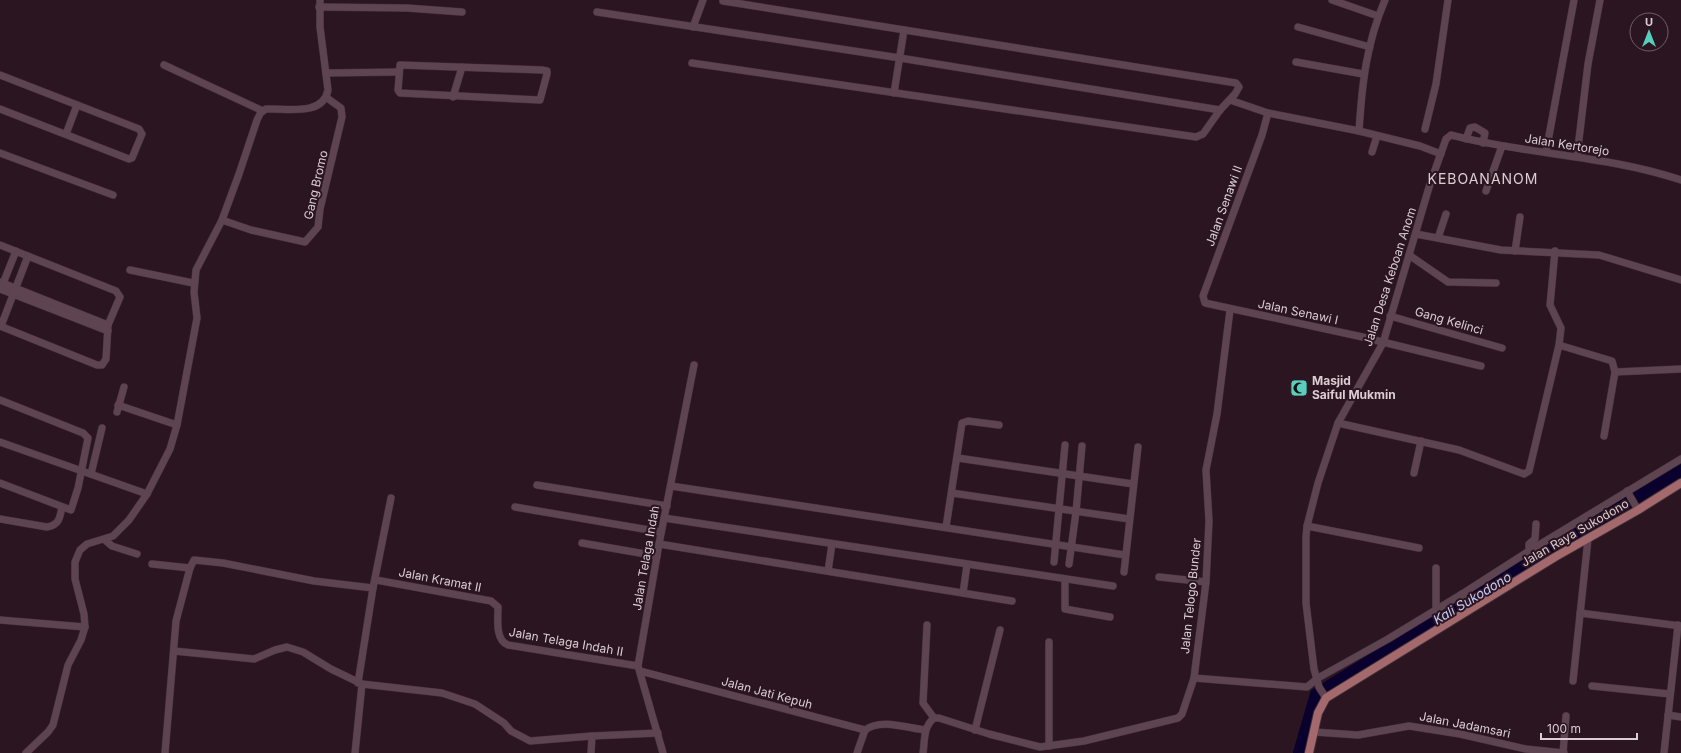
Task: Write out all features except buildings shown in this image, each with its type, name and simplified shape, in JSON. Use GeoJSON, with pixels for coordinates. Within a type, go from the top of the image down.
{"type":"FeatureCollection","features":[{"type":"Feature","properties":{"kind":"main road","name":"Jalan Raya Sukodono"},"geometry":{"type":"LineString","coordinates":[[1325,696],[1465,601],[1555,557],[1588,539],[1681,483]]}},
{"type":"Feature","properties":{"kind":"main road"},"geometry":{"type":"LineString","coordinates":[[1309,753],[1318,713],[1325,696]]}},
{"type":"Feature","properties":{"kind":"street"},"geometry":{"type":"LineString","coordinates":[[696,28],[703,0]]}},
{"type":"Feature","properties":{"kind":"street"},"geometry":{"type":"LineString","coordinates":[[1332,0],[1340,1],[1378,16]]}},
{"type":"Feature","properties":{"kind":"street"},"geometry":{"type":"LineString","coordinates":[[1359,132],[1363,74],[1378,16],[1385,0]]}},
{"type":"Feature","properties":{"kind":"street"},"geometry":{"type":"LineString","coordinates":[[1425,129],[1436,84],[1448,0]]}},
{"type":"Feature","properties":{"kind":"street"},"geometry":{"type":"LineString","coordinates":[[1546,152],[1574,0]]}},
{"type":"Feature","properties":{"kind":"street"},"geometry":{"type":"LineString","coordinates":[[1577,156],[1588,64],[1600,0]]}},
{"type":"Feature","properties":{"kind":"street"},"geometry":{"type":"LineString","coordinates":[[692,63],[1196,137],[1203,134],[1220,110],[1238,91],[1239,87],[1236,83],[723,1]]}},
{"type":"Feature","properties":{"kind":"street"},"geometry":{"type":"LineString","coordinates":[[164,65],[263,111],[272,109],[310,109],[327,98],[328,90],[320,27],[319,3],[462,12]]}},
{"type":"Feature","properties":{"kind":"street"},"geometry":{"type":"LineString","coordinates":[[597,12],[900,58],[1220,110]]}},
{"type":"Feature","properties":{"kind":"street"},"geometry":{"type":"LineString","coordinates":[[1298,27],[1370,47]]}},
{"type":"Feature","properties":{"kind":"street"},"geometry":{"type":"LineString","coordinates":[[894,93],[904,30]]}},
{"type":"Feature","properties":{"kind":"street"},"geometry":{"type":"LineString","coordinates":[[1296,62],[1363,74]]}},
{"type":"Feature","properties":{"kind":"street"},"geometry":{"type":"LineString","coordinates":[[400,66],[462,67],[545,70],[547,74],[542,97],[539,100],[453,97],[400,93],[398,90],[398,72],[400,66]]}},
{"type":"Feature","properties":{"kind":"street"},"geometry":{"type":"LineString","coordinates":[[453,97],[462,67]]}},
{"type":"Feature","properties":{"kind":"street"},"geometry":{"type":"LineString","coordinates":[[326,73],[398,72]]}},
{"type":"Feature","properties":{"kind":"street"},"geometry":{"type":"LineString","coordinates":[[0,75],[139,129],[142,134],[132,158],[129,159],[0,109]]}},
{"type":"Feature","properties":{"kind":"street","name":"Gang Bromo"},"geometry":{"type":"LineString","coordinates":[[222,220],[251,230],[305,242],[318,225],[320,209],[342,117],[341,108],[327,98]]}},
{"type":"Feature","properties":{"kind":"street"},"geometry":{"type":"LineString","coordinates":[[1230,100],[1268,113],[1420,146],[1440,154]]}},
{"type":"Feature","properties":{"kind":"street"},"geometry":{"type":"LineString","coordinates":[[66,134],[77,105]]}},
{"type":"Feature","properties":{"kind":"street"},"geometry":{"type":"LineString","coordinates":[[26,753],[48,732],[53,724],[64,678],[71,658],[81,640],[85,627],[84,614],[75,579],[75,562],[80,550],[87,544],[105,540],[113,536],[128,520],[147,494],[170,449],[177,425],[197,318],[193,283],[196,270],[222,220],[257,120],[263,111]]}},
{"type":"Feature","properties":{"kind":"street","name":"Jalan Senawi II"},"geometry":{"type":"LineString","coordinates":[[1208,305],[1205,303],[1204,296],[1262,135],[1268,113]]}},
{"type":"Feature","properties":{"kind":"street"},"geometry":{"type":"LineString","coordinates":[[1466,139],[1470,128],[1475,127],[1485,132],[1483,143]]}},
{"type":"Feature","properties":{"kind":"street","name":"Jalan Kertorejo"},"geometry":{"type":"LineString","coordinates":[[1448,136],[1452,135],[1502,146],[1577,156],[1660,173],[1681,180]]}},
{"type":"Feature","properties":{"kind":"street"},"geometry":{"type":"LineString","coordinates":[[1372,152],[1377,136]]}},
{"type":"Feature","properties":{"kind":"street","name":"Jalan Desa Keboan Anom"},"geometry":{"type":"LineString","coordinates":[[1325,696],[1319,687],[1318,678],[1314,669],[1306,603],[1307,526],[1318,483],[1338,423],[1383,343],[1440,154],[1448,136]]}},
{"type":"Feature","properties":{"kind":"street"},"geometry":{"type":"LineString","coordinates":[[1486,191],[1502,146]]}},
{"type":"Feature","properties":{"kind":"street"},"geometry":{"type":"LineString","coordinates":[[0,153],[112,195]]}},
{"type":"Feature","properties":{"kind":"street"},"geometry":{"type":"LineString","coordinates":[[1438,238],[1446,214]]}},
{"type":"Feature","properties":{"kind":"street"},"geometry":{"type":"LineString","coordinates":[[1515,251],[1520,217]]}},
{"type":"Feature","properties":{"kind":"street"},"geometry":{"type":"LineString","coordinates":[[1416,234],[1501,250],[1555,251],[1606,256],[1681,280]]}},
{"type":"Feature","properties":{"kind":"street"},"geometry":{"type":"LineString","coordinates":[[0,245],[16,251],[116,291],[119,295],[119,300],[108,328],[106,359],[104,364],[100,365],[0,326],[28,256]]}},
{"type":"Feature","properties":{"kind":"street"},"geometry":{"type":"LineString","coordinates":[[16,251],[1,287],[108,328]]}},
{"type":"Feature","properties":{"kind":"street"},"geometry":{"type":"LineString","coordinates":[[1338,423],[1459,450],[1521,473],[1525,474],[1529,471],[1559,345],[1561,328],[1550,305],[1555,251]]}},
{"type":"Feature","properties":{"kind":"street"},"geometry":{"type":"LineString","coordinates":[[1409,255],[1448,282],[1496,283]]}},
{"type":"Feature","properties":{"kind":"street"},"geometry":{"type":"LineString","coordinates":[[130,270],[193,283]]}},
{"type":"Feature","properties":{"kind":"street","name":"Jalan Senawi I"},"geometry":{"type":"LineString","coordinates":[[1208,305],[1264,316],[1481,366]]}},
{"type":"Feature","properties":{"kind":"street","name":"Jalan Telogo Bunder"},"geometry":{"type":"LineString","coordinates":[[975,730],[1040,747],[1084,740],[1178,718],[1184,709],[1194,678],[1206,582],[1209,521],[1206,470],[1217,414],[1230,310]]}},
{"type":"Feature","properties":{"kind":"street","name":"Gang Kelinci"},"geometry":{"type":"LineString","coordinates":[[1390,316],[1502,348]]}},
{"type":"Feature","properties":{"kind":"street"},"geometry":{"type":"LineString","coordinates":[[1559,345],[1612,362],[1615,372],[1604,436]]}},
{"type":"Feature","properties":{"kind":"street","name":"Jalan Telaga Indah"},"geometry":{"type":"LineString","coordinates":[[663,753],[639,669],[654,556],[659,544],[667,506],[694,365]]}},
{"type":"Feature","properties":{"kind":"street"},"geometry":{"type":"LineString","coordinates":[[1615,372],[1681,369]]}},
{"type":"Feature","properties":{"kind":"street"},"geometry":{"type":"LineString","coordinates":[[124,387],[117,409],[177,425]]}},
{"type":"Feature","properties":{"kind":"street"},"geometry":{"type":"LineString","coordinates":[[0,400],[87,436],[88,441],[82,472],[72,509],[62,507],[0,483]]}},
{"type":"Feature","properties":{"kind":"street"},"geometry":{"type":"LineString","coordinates":[[946,527],[963,422],[999,425]]}},
{"type":"Feature","properties":{"kind":"street"},"geometry":{"type":"LineString","coordinates":[[91,474],[102,428]]}},
{"type":"Feature","properties":{"kind":"street"},"geometry":{"type":"LineString","coordinates":[[1414,473],[1421,441]]}},
{"type":"Feature","properties":{"kind":"street"},"geometry":{"type":"LineString","coordinates":[[0,442],[147,494]]}},
{"type":"Feature","properties":{"kind":"street"},"geometry":{"type":"LineString","coordinates":[[1054,562],[1065,445]]}},
{"type":"Feature","properties":{"kind":"street"},"geometry":{"type":"LineString","coordinates":[[1068,564],[1072,546],[1082,446]]}},
{"type":"Feature","properties":{"kind":"street"},"geometry":{"type":"LineString","coordinates":[[1124,572],[1138,447]]}},
{"type":"Feature","properties":{"kind":"street"},"geometry":{"type":"LineString","coordinates":[[958,458],[1133,484]]}},
{"type":"Feature","properties":{"kind":"street"},"geometry":{"type":"LineString","coordinates":[[1194,678],[1307,687],[1318,678],[1436,610],[1465,601],[1529,551],[1628,493],[1681,459]]}},
{"type":"Feature","properties":{"kind":"street"},"geometry":{"type":"LineString","coordinates":[[537,486],[667,506]]}},
{"type":"Feature","properties":{"kind":"street"},"geometry":{"type":"LineString","coordinates":[[671,486],[1125,555]]}},
{"type":"Feature","properties":{"kind":"street"},"geometry":{"type":"LineString","coordinates":[[952,493],[1129,519]]}},
{"type":"Feature","properties":{"kind":"street"},"geometry":{"type":"LineString","coordinates":[[1628,493],[1638,510]]}},
{"type":"Feature","properties":{"kind":"street"},"geometry":{"type":"LineString","coordinates":[[355,753],[360,683],[373,588],[376,580],[381,543],[391,498]]}},
{"type":"Feature","properties":{"kind":"street"},"geometry":{"type":"LineString","coordinates":[[0,519],[48,527],[54,526],[58,522],[62,507]]}},
{"type":"Feature","properties":{"kind":"street"},"geometry":{"type":"LineString","coordinates":[[515,507],[661,532]]}},
{"type":"Feature","properties":{"kind":"street"},"geometry":{"type":"LineString","coordinates":[[664,518],[1065,580],[1113,586]]}},
{"type":"Feature","properties":{"kind":"street"},"geometry":{"type":"LineString","coordinates":[[1529,551],[1529,544],[1535,539],[1536,524]]}},
{"type":"Feature","properties":{"kind":"street"},"geometry":{"type":"LineString","coordinates":[[1307,526],[1419,548]]}},
{"type":"Feature","properties":{"kind":"street"},"geometry":{"type":"LineString","coordinates":[[1573,681],[1588,539]]}},
{"type":"Feature","properties":{"kind":"street"},"geometry":{"type":"LineString","coordinates":[[105,540],[112,546],[137,554]]}},
{"type":"Feature","properties":{"kind":"street"},"geometry":{"type":"LineString","coordinates":[[582,543],[654,556]]}},
{"type":"Feature","properties":{"kind":"street"},"geometry":{"type":"LineString","coordinates":[[659,544],[1012,601]]}},
{"type":"Feature","properties":{"kind":"street"},"geometry":{"type":"LineString","coordinates":[[828,571],[832,544]]}},
{"type":"Feature","properties":{"kind":"street"},"geometry":{"type":"LineString","coordinates":[[164,753],[176,621],[190,568],[194,560],[210,561],[314,581],[373,588]]}},
{"type":"Feature","properties":{"kind":"street"},"geometry":{"type":"LineString","coordinates":[[152,564],[190,568]]}},
{"type":"Feature","properties":{"kind":"street"},"geometry":{"type":"LineString","coordinates":[[963,593],[967,565]]}},
{"type":"Feature","properties":{"kind":"street"},"geometry":{"type":"LineString","coordinates":[[1436,568],[1436,610]]}},
{"type":"Feature","properties":{"kind":"street"},"geometry":{"type":"LineString","coordinates":[[1159,577],[1206,582]]}},
{"type":"Feature","properties":{"kind":"street","name":"Jalan Kramat II"},"geometry":{"type":"LineString","coordinates":[[376,580],[491,600],[498,607]]}},
{"type":"Feature","properties":{"kind":"street"},"geometry":{"type":"LineString","coordinates":[[1065,580],[1065,609],[1110,617]]}},
{"type":"Feature","properties":{"kind":"street","name":"Jalan Telaga Indah II"},"geometry":{"type":"LineString","coordinates":[[498,607],[500,638],[506,644],[639,669]]}},
{"type":"Feature","properties":{"kind":"street"},"geometry":{"type":"LineString","coordinates":[[1580,613],[1679,626],[1664,753]]}},
{"type":"Feature","properties":{"kind":"street"},"geometry":{"type":"LineString","coordinates":[[0,620],[85,627]]}},
{"type":"Feature","properties":{"kind":"street"},"geometry":{"type":"LineString","coordinates":[[927,625],[923,703],[934,718]]}},
{"type":"Feature","properties":{"kind":"street"},"geometry":{"type":"LineString","coordinates":[[934,718],[939,718],[975,730],[1000,630]]}},
{"type":"Feature","properties":{"kind":"street"},"geometry":{"type":"LineString","coordinates":[[1049,642],[1049,746]]}},
{"type":"Feature","properties":{"kind":"street"},"geometry":{"type":"LineString","coordinates":[[174,651],[254,660],[275,650],[287,647],[303,652],[331,669],[360,683],[442,693],[457,697],[475,704],[504,723],[511,731],[530,741],[658,733]]}},
{"type":"Feature","properties":{"kind":"street","name":"Jalan Jati Kepuh"},"geometry":{"type":"LineString","coordinates":[[639,669],[865,730]]}},
{"type":"Feature","properties":{"kind":"street"},"geometry":{"type":"LineString","coordinates":[[1592,686],[1670,694]]}},
{"type":"Feature","properties":{"kind":"street"},"geometry":{"type":"LineString","coordinates":[[1668,715],[1681,717]]}},
{"type":"Feature","properties":{"kind":"street"},"geometry":{"type":"LineString","coordinates":[[1563,753],[1566,716]]}},
{"type":"Feature","properties":{"kind":"street"},"geometry":{"type":"LineString","coordinates":[[923,753],[925,730],[934,718]]}},
{"type":"Feature","properties":{"kind":"street"},"geometry":{"type":"LineString","coordinates":[[857,753],[865,730],[869,726],[888,724],[925,730]]}},
{"type":"Feature","properties":{"kind":"street","name":"Jalan Jadamsari"},"geometry":{"type":"LineString","coordinates":[[1314,732],[1358,735],[1409,726],[1460,734],[1526,749],[1563,753]]}},
{"type":"Feature","properties":{"kind":"street"},"geometry":{"type":"LineString","coordinates":[[591,753],[592,736]]}},
{"type":"Feature","properties":{"kind":"waterway","name":"Kali Sukodono"},"geometry":{"type":"LineString","coordinates":[[1299,753],[1316,694],[1681,470]]}},
{"type":"Feature","properties":{"kind":"place","name":"Masjid Saiful Mukmin"},"geometry":{"type":"Point","coordinates":[1299,388]}},
{"type":"Feature","properties":{"kind":"district","name":"KEBOANANOM"},"geometry":{"type":"Point","coordinates":[1483,179]}}]}
